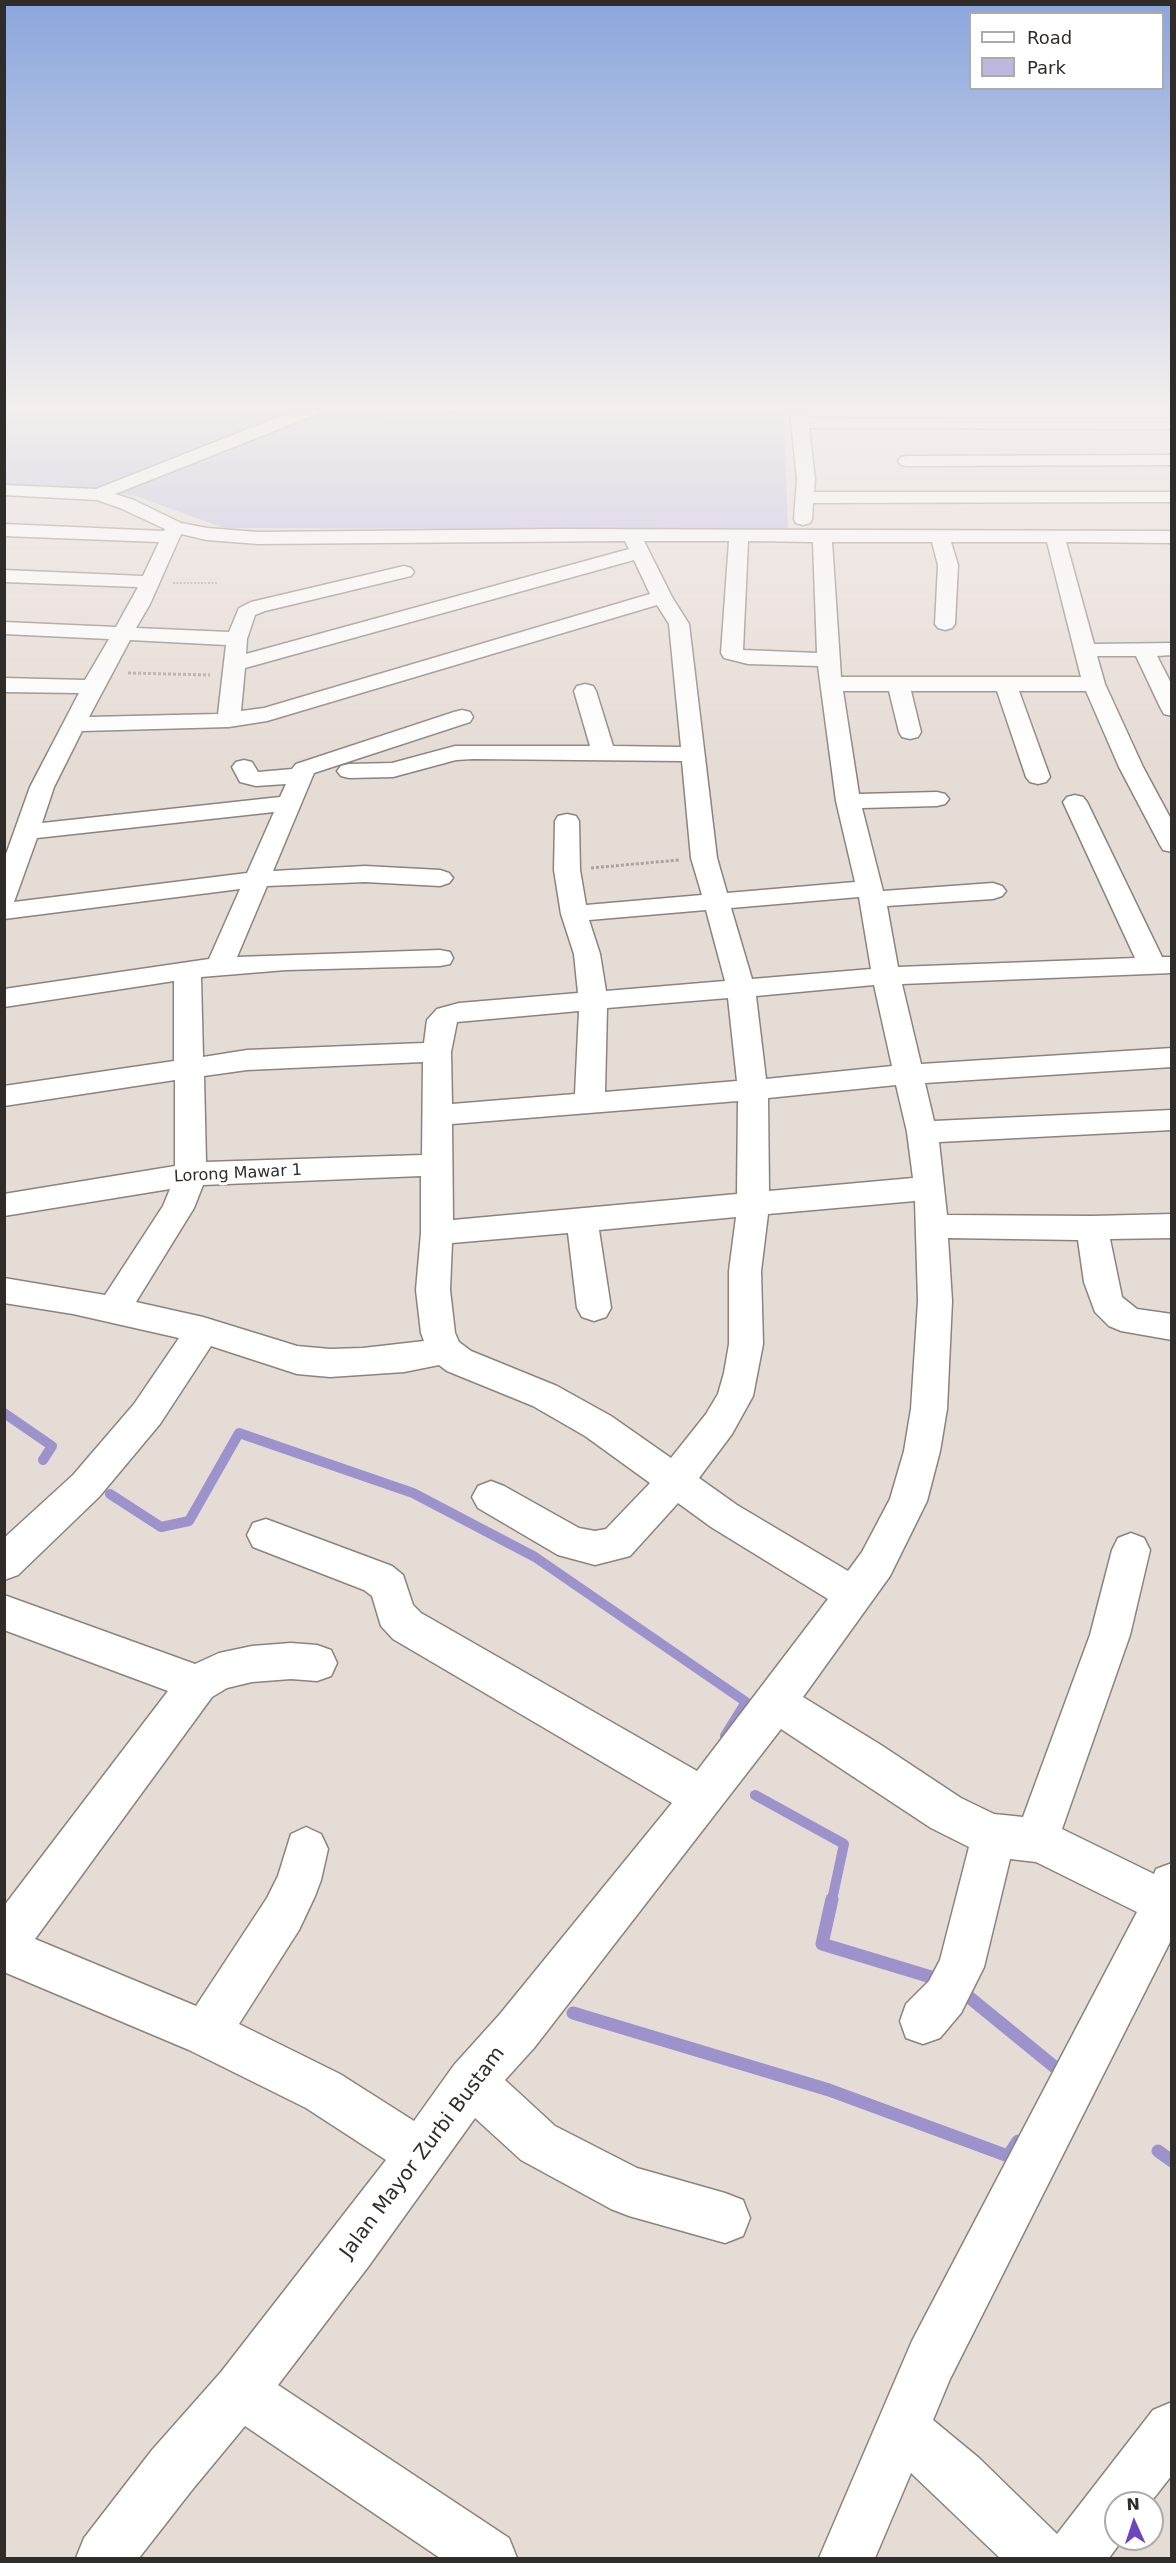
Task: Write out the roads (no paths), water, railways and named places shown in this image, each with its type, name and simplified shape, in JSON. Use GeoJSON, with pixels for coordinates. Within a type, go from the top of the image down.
{"type":"FeatureCollection","features":[{"type":"Feature","properties":{"kind":"street"},"geometry":{"type":"LineString","coordinates":[[4,530],[173,532],[234,545],[346,538],[637,543],[739,535],[1172,537]]}},
{"type":"Feature","properties":{"kind":"street"},"geometry":{"type":"LineString","coordinates":[[169,530],[173,532]]}},
{"type":"Feature","properties":{"kind":"street","name":"Jalan Mayor Zurbi Bustam"},"geometry":{"type":"LineString","coordinates":[[104,2559],[172,2470],[240,2391],[421,2154],[471,2082],[517,2031],[742,1748],[876,1564],[908,1501],[922,1451],[929,1409],[935,1301],[930,1188],[922,1132],[886,976],[871,893],[848,801],[811,530]]}},
{"type":"Feature","properties":{"kind":"street"},"geometry":{"type":"LineString","coordinates":[[4,898],[42,787],[73,724],[150,582],[173,532]]}},
{"type":"Feature","properties":{"kind":"street"},"geometry":{"type":"LineString","coordinates":[[739,535],[732,653],[738,657],[897,684],[1094,684]]}},
{"type":"Feature","properties":{"kind":"street"},"geometry":{"type":"LineString","coordinates":[[940,537],[948,565],[945,624]]}},
{"type":"Feature","properties":{"kind":"street"},"geometry":{"type":"LineString","coordinates":[[1054,537],[1094,684],[1131,767],[1172,845]]}},
{"type":"Feature","properties":{"kind":"street"},"geometry":{"type":"LineString","coordinates":[[491,1497],[571,1543],[602,1548],[617,1544],[626,1538],[675,1481],[719,1424],[735,1396],[746,1344],[745,1271],[753,1205],[753,1090],[741,987],[704,858],[679,624],[662,597],[637,543]]}},
{"type":"Feature","properties":{"kind":"street"},"geometry":{"type":"LineString","coordinates":[[233,670],[637,543]]}},
{"type":"Feature","properties":{"kind":"street"},"geometry":{"type":"LineString","coordinates":[[229,720],[233,670],[242,616],[252,608],[404,572]]}},
{"type":"Feature","properties":{"kind":"street"},"geometry":{"type":"LineString","coordinates":[[4,576],[150,582]]}},
{"type":"Feature","properties":{"kind":"street"},"geometry":{"type":"LineString","coordinates":[[73,724],[229,720],[291,709],[662,597]]}},
{"type":"Feature","properties":{"kind":"street"},"geometry":{"type":"LineString","coordinates":[[4,628],[237,639]]}},
{"type":"Feature","properties":{"kind":"street"},"geometry":{"type":"LineString","coordinates":[[1143,649],[1172,709]]}},
{"type":"Feature","properties":{"kind":"street"},"geometry":{"type":"LineString","coordinates":[[1085,650],[1172,650]]}},
{"type":"Feature","properties":{"kind":"street"},"geometry":{"type":"LineString","coordinates":[[4,685],[97,680]]}},
{"type":"Feature","properties":{"kind":"street"},"geometry":{"type":"LineString","coordinates":[[897,684],[910,732]]}},
{"type":"Feature","properties":{"kind":"street"},"geometry":{"type":"LineString","coordinates":[[1006,684],[1038,777]]}},
{"type":"Feature","properties":{"kind":"street"},"geometry":{"type":"LineString","coordinates":[[585,691],[604,753]]}},
{"type":"Feature","properties":{"kind":"street"},"geometry":{"type":"LineString","coordinates":[[220,966],[299,776],[309,766],[462,717]]}},
{"type":"Feature","properties":{"kind":"street"},"geometry":{"type":"LineString","coordinates":[[349,771],[393,770],[464,753],[693,754]]}},
{"type":"Feature","properties":{"kind":"street"},"geometry":{"type":"LineString","coordinates":[[244,767],[246,775],[251,778],[299,776]]}},
{"type":"Feature","properties":{"kind":"street"},"geometry":{"type":"LineString","coordinates":[[848,801],[938,799]]}},
{"type":"Feature","properties":{"kind":"street"},"geometry":{"type":"LineString","coordinates":[[853,1594],[724,1516],[598,1426],[545,1396],[459,1361],[445,1350],[434,1311],[433,1290],[437,1233],[437,1052],[441,1020],[451,1013],[741,987],[886,976],[1162,965],[1075,801]]}},
{"type":"Feature","properties":{"kind":"street"},"geometry":{"type":"LineString","coordinates":[[27,832],[288,803]]}},
{"type":"Feature","properties":{"kind":"street"},"geometry":{"type":"LineString","coordinates":[[567,821],[567,870],[574,914],[587,954],[594,999],[590,1049],[590,1103]]}},
{"type":"Feature","properties":{"kind":"street"},"geometry":{"type":"LineString","coordinates":[[4,911],[256,879],[365,874],[440,878]]}},
{"type":"Feature","properties":{"kind":"street"},"geometry":{"type":"LineString","coordinates":[[574,914],[715,901],[871,893],[993,891]]}},
{"type":"Feature","properties":{"kind":"street"},"geometry":{"type":"LineString","coordinates":[[4,998],[220,966],[440,958]]}},
{"type":"Feature","properties":{"kind":"street"},"geometry":{"type":"LineString","coordinates":[[113,1310],[178,1208],[191,1174],[187,971]]}},
{"type":"Feature","properties":{"kind":"street"},"geometry":{"type":"LineString","coordinates":[[4,1096],[190,1067],[306,1056],[437,1052]]}},
{"type":"Feature","properties":{"kind":"street"},"geometry":{"type":"LineString","coordinates":[[436,1115],[753,1090],[908,1074],[1172,1057]]}},
{"type":"Feature","properties":{"kind":"street"},"geometry":{"type":"LineString","coordinates":[[922,1132],[1172,1120]]}},
{"type":"Feature","properties":{"kind":"street","name":"Lorong Mawar 1"},"geometry":{"type":"LineString","coordinates":[[4,1205],[191,1174],[437,1165]]}},
{"type":"Feature","properties":{"kind":"street"},"geometry":{"type":"LineString","coordinates":[[437,1233],[930,1188]]}},
{"type":"Feature","properties":{"kind":"street"},"geometry":{"type":"LineString","coordinates":[[582,1220],[594,1308]]}},
{"type":"Feature","properties":{"kind":"street"},"geometry":{"type":"LineString","coordinates":[[932,1226],[1092,1228],[1172,1226]]}},
{"type":"Feature","properties":{"kind":"street"},"geometry":{"type":"LineString","coordinates":[[1092,1228],[1107,1303],[1121,1317],[1133,1322],[1172,1327]]}},
{"type":"Feature","properties":{"kind":"street"},"geometry":{"type":"LineString","coordinates":[[4,1290],[73,1301],[203,1330],[297,1360],[330,1363],[404,1358],[445,1350]]}},
{"type":"Feature","properties":{"kind":"street"},"geometry":{"type":"LineString","coordinates":[[4,1563],[86,1486],[147,1414],[203,1330]]}},
{"type":"Feature","properties":{"kind":"street"},"geometry":{"type":"LineString","coordinates":[[266,1535],[378,1578],[389,1587],[395,1614],[407,1626],[702,1797]]}},
{"type":"Feature","properties":{"kind":"street"},"geometry":{"type":"LineString","coordinates":[[923,2021],[945,1997],[961,1966],[1015,1838],[1110,1635],[1131,1550]]}},
{"type":"Feature","properties":{"kind":"street"},"geometry":{"type":"LineString","coordinates":[[4,1612],[198,1684]]}},
{"type":"Feature","properties":{"kind":"street"},"geometry":{"type":"LineString","coordinates":[[4,1944],[198,1684],[219,1672],[252,1664],[291,1660],[316,1663]]}},
{"type":"Feature","properties":{"kind":"street"},"geometry":{"type":"LineString","coordinates":[[774,1702],[866,1759],[946,1813],[1081,1860],[1170,1898],[932,2360],[847,2559]]}},
{"type":"Feature","properties":{"kind":"street"},"geometry":{"type":"LineString","coordinates":[[206,2033],[283,1914],[299,1880],[306,1849]]}},
{"type":"Feature","properties":{"kind":"street"},"geometry":{"type":"LineString","coordinates":[[4,1949],[206,2033],[323,2091],[421,2154]]}},
{"type":"Feature","properties":{"kind":"street"},"geometry":{"type":"LineString","coordinates":[[471,2082],[538,2143],[629,2191],[725,2218]]}},
{"type":"Feature","properties":{"kind":"street"},"geometry":{"type":"LineString","coordinates":[[240,2391],[489,2559]]}},
{"type":"Feature","properties":{"kind":"street"},"geometry":{"type":"LineString","coordinates":[[901,2428],[959,2478],[1040,2559]]}},
{"type":"Feature","properties":{"kind":"street"},"geometry":{"type":"LineString","coordinates":[[1074,2559],[1172,2429]]}},
{"type":"Feature","properties":{"kind":"waterway"},"geometry":{"type":"LineString","coordinates":[[4,1413],[52,1446],[43,1460]]}},
{"type":"Feature","properties":{"kind":"waterway"},"geometry":{"type":"LineString","coordinates":[[110,1494],[161,1527],[189,1521],[239,1433],[413,1493],[535,1557],[746,1702],[725,1736]]}},
{"type":"Feature","properties":{"kind":"waterway"},"geometry":{"type":"LineString","coordinates":[[755,1795],[844,1844],[832,1900]]}},
{"type":"Feature","properties":{"kind":"waterway"},"geometry":{"type":"LineString","coordinates":[[832,1899],[822,1944],[941,1980]]}},
{"type":"Feature","properties":{"kind":"waterway"},"geometry":{"type":"LineString","coordinates":[[964,1993],[1062,2073],[1061,2075]]}},
{"type":"Feature","properties":{"kind":"waterway"},"geometry":{"type":"LineString","coordinates":[[573,2013],[829,2090],[1008,2156],[1018,2141]]}},
{"type":"Feature","properties":{"kind":"waterway"},"geometry":{"type":"LineString","coordinates":[[1158,2151],[1172,2161]]}}]}
